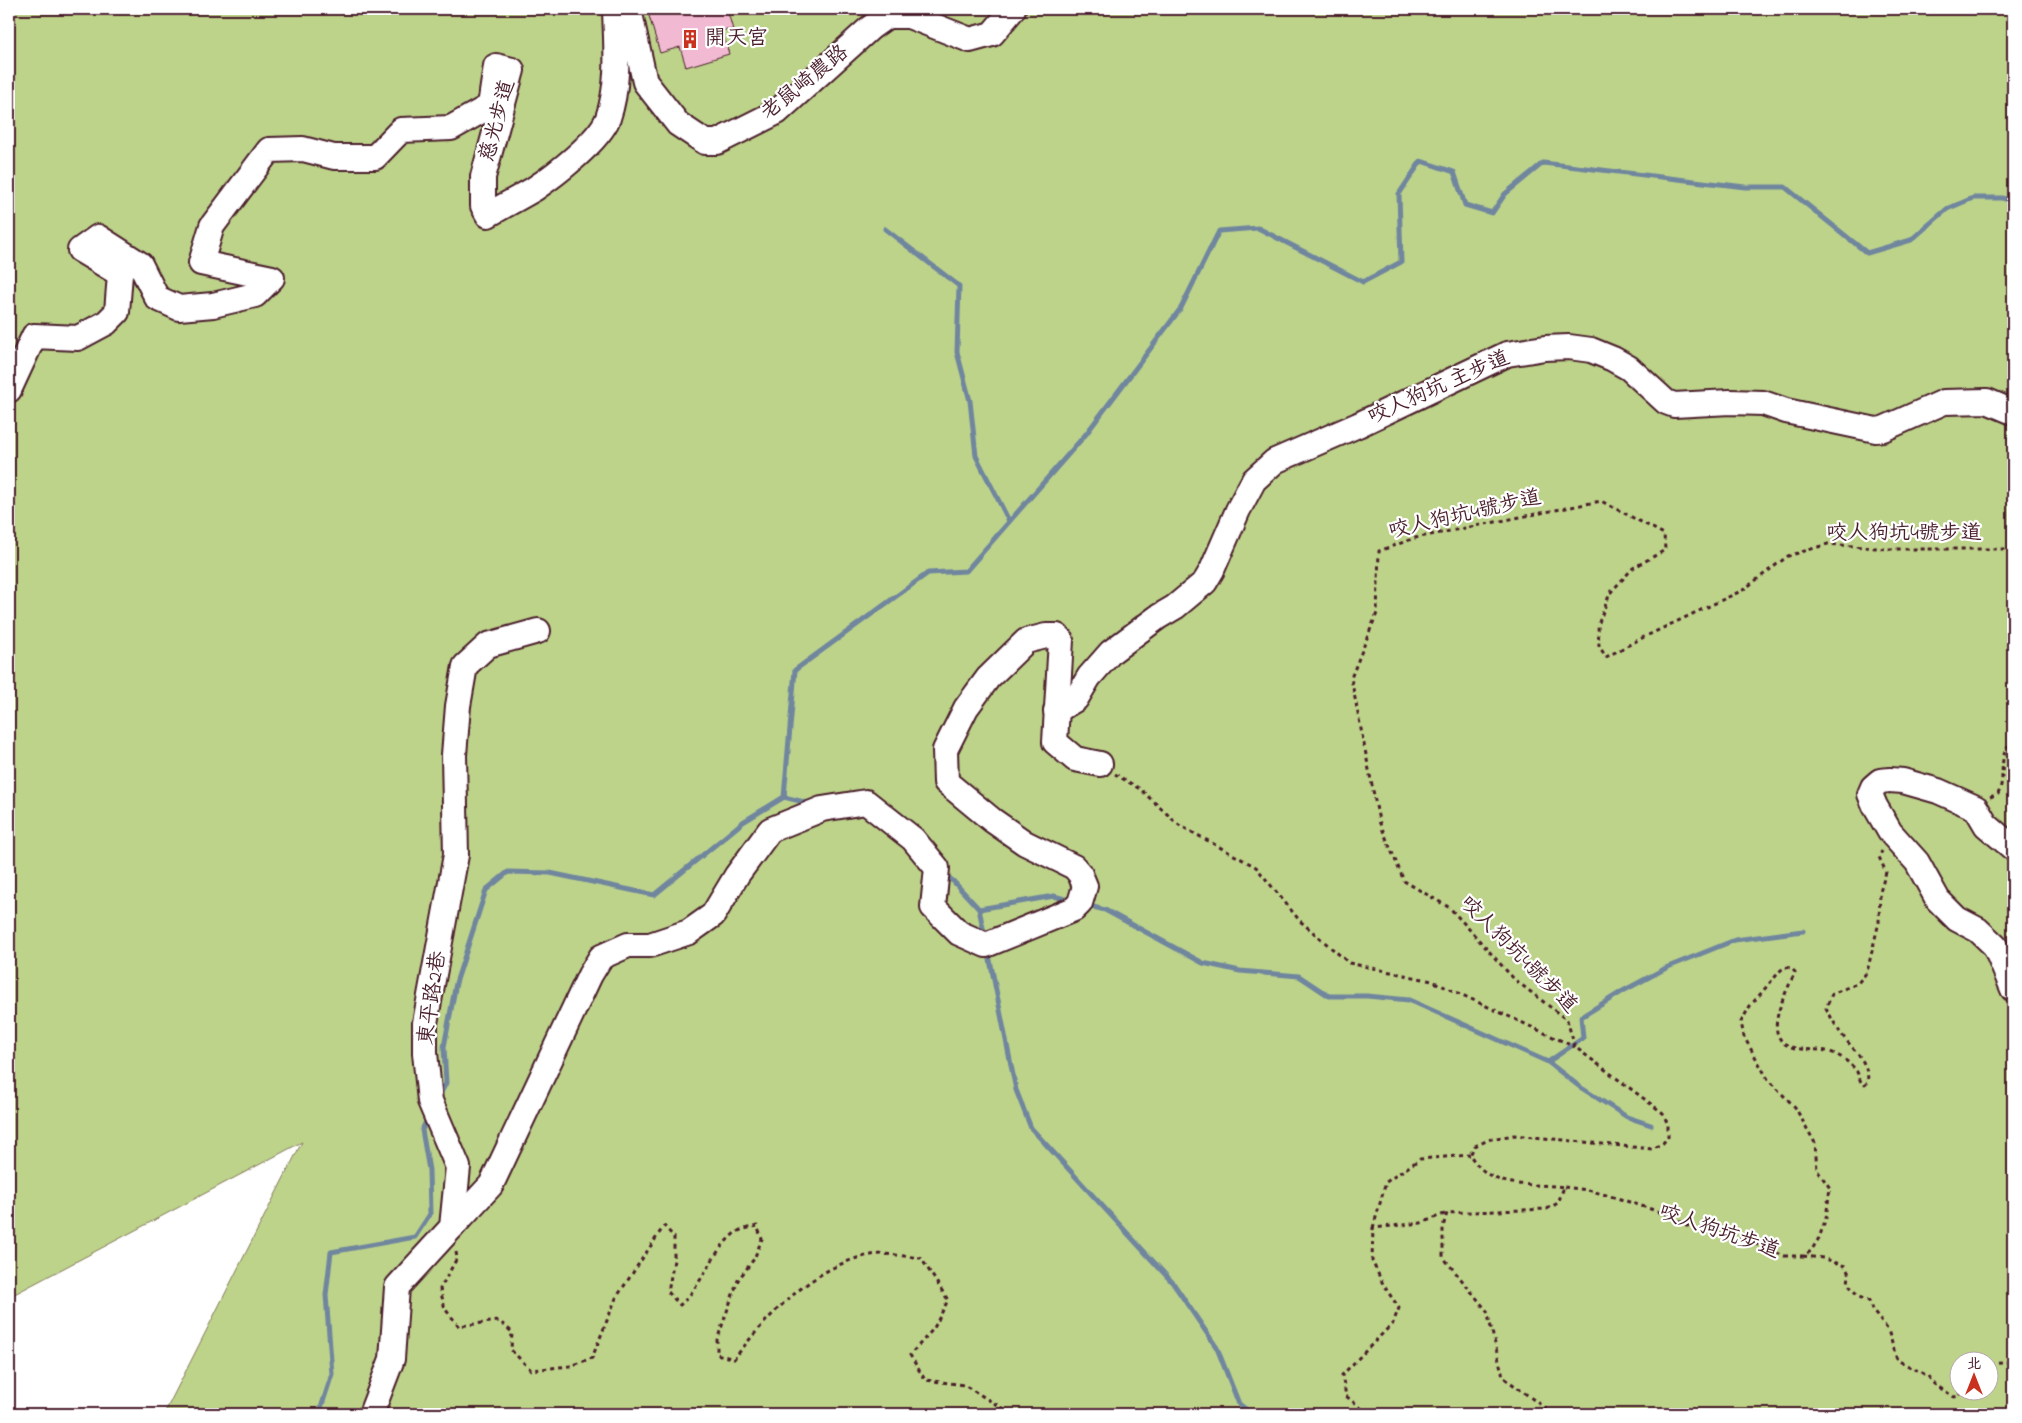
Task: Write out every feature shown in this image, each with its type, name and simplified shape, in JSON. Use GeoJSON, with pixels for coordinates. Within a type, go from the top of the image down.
{"type":"FeatureCollection","features":[{"type":"Feature","properties":{"kind":"street","name":"慈光步道"},"geometry":{"type":"LineString","coordinates":[[9,390],[34,336],[78,338],[106,323],[117,312],[120,274],[80,250],[98,237],[140,264],[158,298],[179,308],[213,305],[255,295],[272,278],[201,263],[212,226],[269,150],[303,149],[334,157],[375,157],[401,130],[451,128],[490,106],[496,66],[512,70],[483,177],[483,206],[488,215],[534,189],[587,147],[607,120],[615,89],[615,9]]}},
{"type":"Feature","properties":{"kind":"street","name":"老鼠崎農路"},"geometry":{"type":"LineString","coordinates":[[629,9],[645,82],[678,124],[706,142],[716,142],[777,112],[870,28],[887,16],[909,16],[970,40],[992,34],[1013,9]]}},
{"type":"Feature","properties":{"kind":"street","name":"咬人狗坑 主步道"},"geometry":{"type":"LineString","coordinates":[[1056,712],[1076,699],[1089,677],[1111,652],[1150,622],[1175,607],[1205,582],[1254,480],[1275,461],[1358,425],[1507,354],[1569,347],[1591,350],[1629,368],[1666,402],[1674,405],[1730,402],[1762,403],[1786,411],[1876,430],[1883,429],[1944,402],[1987,401],[2013,412]]}},
{"type":"Feature","properties":{"kind":"street","name":"東平路2巷"},"geometry":{"type":"LineString","coordinates":[[452,1227],[458,1167],[430,1101],[425,1053],[425,1023],[456,854],[454,755],[458,706],[465,666],[488,645],[538,631]]}},
{"type":"Feature","properties":{"kind":"street"},"geometry":{"type":"LineString","coordinates":[[371,1414],[392,1359],[397,1287],[491,1185],[590,975],[601,957],[628,945],[650,945],[689,932],[713,916],[737,876],[770,830],[822,809],[866,802],[913,839],[937,868],[933,907],[959,933],[986,945],[1074,909],[1080,903],[1085,886],[1080,874],[1074,867],[1024,843],[992,820],[946,782],[945,750],[966,708],[988,678],[1026,641],[1046,636],[1057,636],[1061,640],[1055,742],[1075,759],[1100,764]]}},
{"type":"Feature","properties":{"kind":"street"},"geometry":{"type":"LineString","coordinates":[[2013,848],[1986,826],[1976,808],[1938,791],[1890,780],[1880,781],[1873,787],[1870,794],[1886,824],[1917,862],[1938,900],[1957,918],[1978,930],[1995,946],[2013,990]]}},
{"type":"Feature","properties":{"kind":"path","name":"咬人狗坑4號步道"},"geometry":{"type":"LineString","coordinates":[[1470,1155],[1475,1146],[1491,1139],[1514,1135],[1652,1149],[1663,1143],[1668,1137],[1668,1125],[1663,1113],[1575,1047],[1567,1020],[1514,979],[1450,908],[1404,880],[1379,821],[1351,678],[1377,613],[1379,551],[1415,538],[1601,501],[1664,534],[1665,550],[1633,568],[1610,593],[1598,625],[1599,646],[1606,657],[1644,636],[1743,590],[1788,556],[1828,544],[1888,549],[2013,549]]}},
{"type":"Feature","properties":{"kind":"path"},"geometry":{"type":"LineString","coordinates":[[1976,808],[1986,798],[1998,794],[2002,786],[2002,755],[2008,746],[2013,747]]}},
{"type":"Feature","properties":{"kind":"path"},"geometry":{"type":"LineString","coordinates":[[1100,764],[1140,789],[1179,826],[1256,867],[1300,921],[1349,963],[1432,981],[1575,1047]]}},
{"type":"Feature","properties":{"kind":"path","name":"咬人狗坑步道"},"geometry":{"type":"LineString","coordinates":[[1470,1155],[1478,1168],[1498,1179],[1518,1186],[1564,1187],[1588,1190],[1669,1215],[1692,1228],[1744,1239],[1784,1256],[1803,1256],[1811,1251],[1820,1238],[1826,1218],[1830,1188],[1817,1170],[1815,1144],[1795,1107],[1769,1081],[1744,1037],[1741,1022],[1750,1006],[1781,970],[1785,967],[1791,968],[1795,972],[1775,1021],[1777,1036],[1784,1044],[1795,1048],[1819,1049],[1832,1053],[1845,1060],[1855,1069],[1861,1083],[1865,1085],[1868,1082],[1866,1068],[1860,1055],[1842,1035],[1826,1008],[1832,994],[1858,982],[1867,972],[1879,922],[1880,892],[1886,872],[1879,857],[1886,824]]}},
{"type":"Feature","properties":{"kind":"path"},"geometry":{"type":"LineString","coordinates":[[1368,1414],[1346,1396],[1342,1375],[1393,1323],[1399,1308],[1384,1286],[1372,1261],[1373,1228],[1386,1182],[1420,1159],[1470,1155]]}},
{"type":"Feature","properties":{"kind":"path"},"geometry":{"type":"LineString","coordinates":[[1373,1228],[1421,1223],[1447,1213],[1547,1209],[1558,1203],[1564,1187]]}},
{"type":"Feature","properties":{"kind":"path"},"geometry":{"type":"LineString","coordinates":[[1447,1213],[1443,1227],[1443,1257],[1487,1311],[1503,1377],[1553,1414]]}},
{"type":"Feature","properties":{"kind":"path"},"geometry":{"type":"LineString","coordinates":[[452,1227],[457,1258],[440,1288],[445,1309],[459,1326],[499,1321],[512,1332],[511,1350],[531,1370],[570,1366],[592,1358],[616,1298],[664,1226],[674,1237],[674,1260],[668,1292],[680,1305],[692,1295],[714,1258],[736,1233],[757,1226],[762,1239],[754,1259],[738,1280],[717,1340],[717,1354],[734,1360],[777,1309],[811,1282],[841,1262],[873,1254],[921,1258],[948,1300],[934,1328],[910,1355],[925,1380],[964,1385],[1012,1414]]}},
{"type":"Feature","properties":{"kind":"path"},"geometry":{"type":"LineString","coordinates":[[1803,1256],[1822,1258],[1845,1266],[1849,1274],[1848,1284],[1860,1298],[1869,1301],[1872,1310],[1888,1330],[1897,1360],[1928,1376],[1934,1384],[1950,1395]]}},
{"type":"Feature","properties":{"kind":"path"},"geometry":{"type":"LineString","coordinates":[[2000,1363],[2013,1362]]}},
{"type":"Feature","properties":{"kind":"green space"},"geometry":{"type":"Polygon","coordinates":[[[9,9],[2013,9],[2013,1414],[164,1414],[302,1142],[9,1297],[9,9]]]}},
{"type":"Feature","properties":{"kind":"building","name":"開天宮"},"geometry":{"type":"Polygon","coordinates":[[[647,9],[727,9],[733,30],[722,30],[729,54],[686,67],[680,47],[660,53],[647,9]]]}},
{"type":"Feature","properties":{"kind":"waterway"},"geometry":{"type":"LineString","coordinates":[[438,1099],[446,1083],[444,1047],[456,983],[486,890],[508,872],[550,873],[654,895],[743,822],[784,797],[795,670],[928,573],[966,571],[1086,434],[1181,308],[1219,231],[1258,228],[1363,282],[1401,262],[1399,194],[1421,161],[1454,172],[1465,205],[1492,213],[1505,194],[1543,163],[1745,187],[1785,187],[1867,253],[1911,240],[1947,209],[1973,198],[2002,198],[2013,201]]}},
{"type":"Feature","properties":{"kind":"waterway"},"geometry":{"type":"LineString","coordinates":[[885,229],[959,286],[957,352],[970,401],[976,456],[1009,521]]}},
{"type":"Feature","properties":{"kind":"waterway"},"geometry":{"type":"LineString","coordinates":[[784,797],[812,804]]}},
{"type":"Feature","properties":{"kind":"waterway"},"geometry":{"type":"LineString","coordinates":[[943,873],[979,909],[1054,896],[1072,901]]}},
{"type":"Feature","properties":{"kind":"waterway"},"geometry":{"type":"LineString","coordinates":[[1085,905],[1105,910],[1203,963],[1240,971],[1299,976],[1329,996],[1367,996],[1409,1000],[1548,1062],[1583,1038],[1581,1017],[1623,991],[1668,967],[1735,940],[1803,931]]}},
{"type":"Feature","properties":{"kind":"waterway"},"geometry":{"type":"LineString","coordinates":[[979,909],[985,937]]}},
{"type":"Feature","properties":{"kind":"waterway"},"geometry":{"type":"LineString","coordinates":[[988,950],[1016,1090],[1031,1128],[1173,1283],[1217,1348],[1239,1404],[1252,1414]]}},
{"type":"Feature","properties":{"kind":"waterway"},"geometry":{"type":"LineString","coordinates":[[1548,1062],[1580,1087],[1627,1117],[1651,1125]]}},
{"type":"Feature","properties":{"kind":"waterway"},"geometry":{"type":"LineString","coordinates":[[319,1414],[332,1374],[326,1295],[331,1252],[415,1237],[430,1214],[429,1170],[422,1130],[428,1117]]}},
{"type":"Feature","properties":{"kind":"place","name":"開天宮"},"geometry":{"type":"Point","coordinates":[690,39]}}]}
